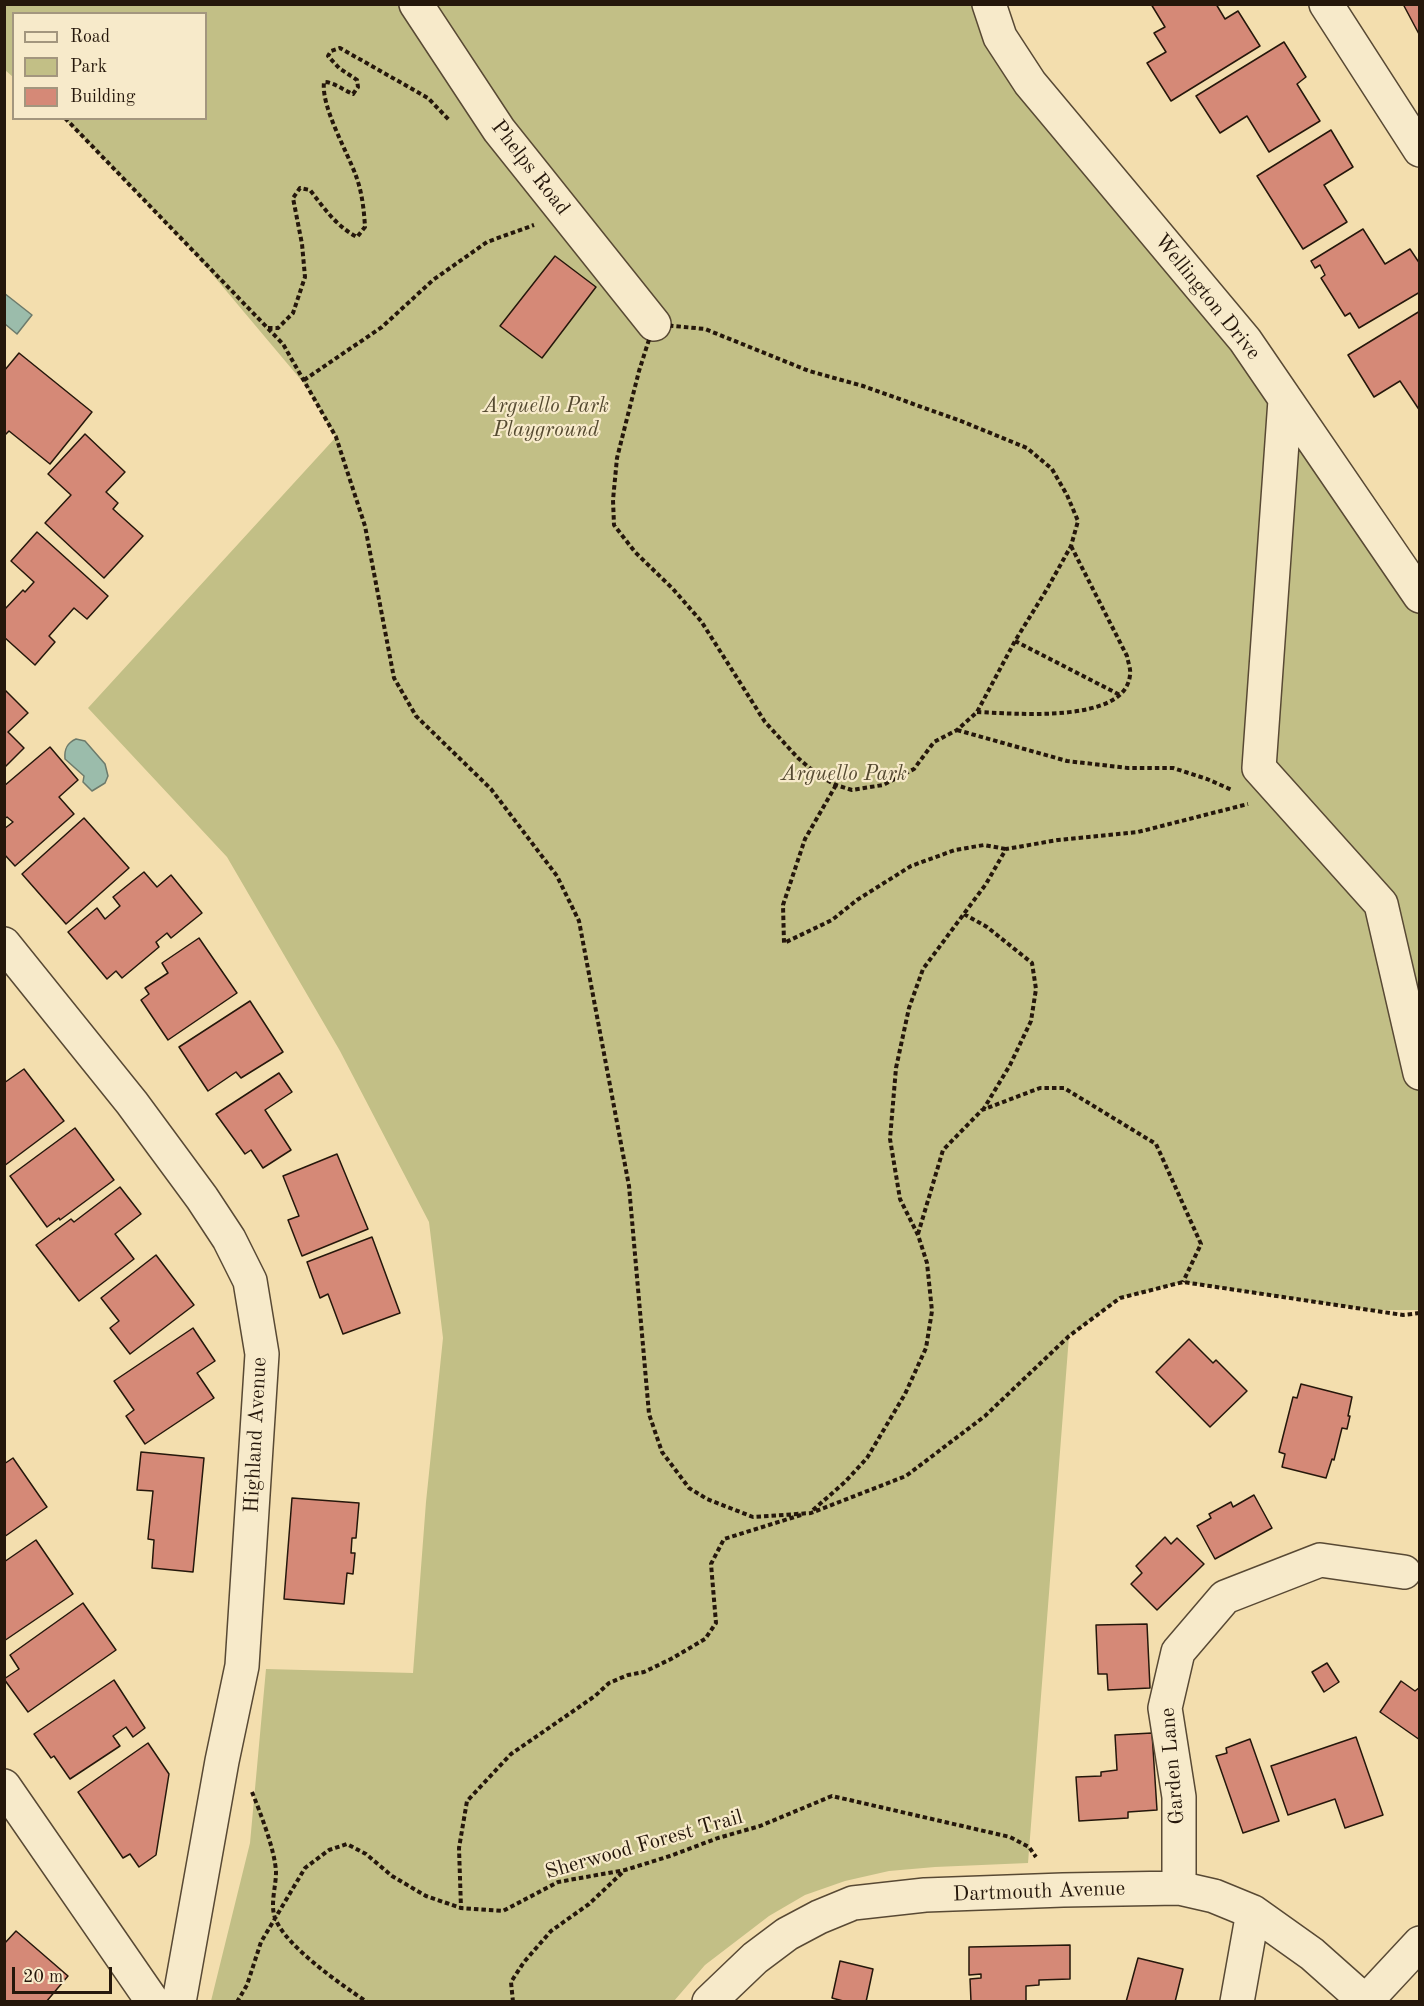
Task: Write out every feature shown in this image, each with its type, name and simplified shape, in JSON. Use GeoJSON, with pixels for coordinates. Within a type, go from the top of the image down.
{"type":"FeatureCollection","features":[{"type":"Feature","properties":{"kind":"street","name":"Phelps Road"},"geometry":{"type":"LineString","coordinates":[[416,4],[499,130],[654,324]]}},
{"type":"Feature","properties":{"kind":"street","name":"Wellington Drive"},"geometry":{"type":"LineString","coordinates":[[989,4],[1000,37],[1030,83],[1245,340],[1419,596]]}},
{"type":"Feature","properties":{"kind":"street"},"geometry":{"type":"LineString","coordinates":[[1326,4],[1419,150]]}},
{"type":"Feature","properties":{"kind":"street"},"geometry":{"type":"LineString","coordinates":[[1285,400],[1259,768],[1381,904],[1419,1073]]}},
{"type":"Feature","properties":{"kind":"street","name":"Highland Avenue"},"geometry":{"type":"LineString","coordinates":[[4,944],[119,1086],[202,1198],[229,1239],[250,1281],[262,1354],[242,1666],[222,1761],[179,2001]]}},
{"type":"Feature","properties":{"kind":"street","name":"Garden Lane"},"geometry":{"type":"LineString","coordinates":[[1179,1888],[1179,1797],[1165,1708],[1178,1652],[1225,1597],[1320,1560],[1404,1572]]}},
{"type":"Feature","properties":{"kind":"street"},"geometry":{"type":"LineString","coordinates":[[4,1786],[153,2001]]}},
{"type":"Feature","properties":{"kind":"street","name":"Dartmouth Avenue"},"geometry":{"type":"LineString","coordinates":[[710,2001],[755,1958],[787,1934],[819,1917],[853,1904],[925,1895],[1179,1888],[1214,1896],[1253,1912],[1312,1954],[1366,2001]]}},
{"type":"Feature","properties":{"kind":"street"},"geometry":{"type":"LineString","coordinates":[[1237,2001],[1253,1912]]}},
{"type":"Feature","properties":{"kind":"street"},"geometry":{"type":"LineString","coordinates":[[1366,2001],[1419,1943]]}},
{"type":"Feature","properties":{"kind":"path"},"geometry":{"type":"LineString","coordinates":[[268,328],[278,328],[293,312],[305,277],[302,244],[293,198],[300,188],[310,190],[344,230],[357,237],[365,227],[357,178],[334,124],[323,89],[324,82],[331,82],[340,89],[353,94],[358,87],[357,80],[339,68],[328,56],[331,51],[340,48],[357,56],[428,98],[457,128]]}},
{"type":"Feature","properties":{"kind":"path"},"geometry":{"type":"LineString","coordinates":[[67,120],[284,345],[336,437],[365,526],[394,678],[416,716],[491,789],[551,867],[579,921],[629,1186],[649,1414],[663,1452],[689,1488],[707,1499],[753,1517],[811,1512],[845,1482],[867,1458],[905,1394],[926,1348],[932,1311],[927,1263],[918,1235],[900,1199],[890,1139],[896,1068],[909,1008],[923,969],[986,884],[1006,849]]}},
{"type":"Feature","properties":{"kind":"path"},"geometry":{"type":"LineString","coordinates":[[304,380],[382,327],[433,280],[487,242],[566,214]]}},
{"type":"Feature","properties":{"kind":"path"},"geometry":{"type":"LineString","coordinates":[[654,324],[705,329],[809,371],[862,386],[961,421],[1027,448],[1052,469],[1078,521],[1071,546],[977,711],[957,730],[934,742],[914,769],[883,785],[852,790],[819,776],[798,758],[765,722],[701,621],[634,552],[614,525],[613,501],[617,458],[639,370],[654,324]]}},
{"type":"Feature","properties":{"kind":"path"},"geometry":{"type":"LineString","coordinates":[[977,711],[1028,714],[1082,712],[1116,698],[1127,686],[1131,674],[1127,656],[1071,546]]}},
{"type":"Feature","properties":{"kind":"path"},"geometry":{"type":"LineString","coordinates":[[1015,641],[1120,694]]}},
{"type":"Feature","properties":{"kind":"path"},"geometry":{"type":"LineString","coordinates":[[957,730],[1067,761],[1128,768],[1173,768],[1207,779],[1235,792]]}},
{"type":"Feature","properties":{"kind":"path"},"geometry":{"type":"LineString","coordinates":[[836,785],[805,839],[783,905],[784,943],[832,920],[857,900],[911,866],[955,850],[984,845],[1006,849],[1058,840],[1138,832],[1253,803],[1244,797]]}},
{"type":"Feature","properties":{"kind":"path"},"geometry":{"type":"LineString","coordinates":[[918,1235],[943,1150],[982,1110],[1010,1065],[1031,1021],[1036,989],[1032,963],[987,927],[964,914]]}},
{"type":"Feature","properties":{"kind":"path"},"geometry":{"type":"LineString","coordinates":[[982,1110],[1040,1088],[1064,1088],[1156,1144],[1201,1244],[1184,1282]]}},
{"type":"Feature","properties":{"kind":"path"},"geometry":{"type":"LineString","coordinates":[[461,1908],[459,1848],[467,1802],[511,1754],[595,1696],[609,1683],[628,1675],[644,1672],[705,1639],[716,1623],[711,1564],[724,1539],[811,1512],[906,1476],[985,1416],[1068,1336],[1120,1298],[1184,1282],[1403,1315],[1419,1313]]}},
{"type":"Feature","properties":{"kind":"path"},"geometry":{"type":"LineString","coordinates":[[222,1761],[252,1792],[267,1833],[276,1870],[273,1908],[275,1919],[286,1936],[316,1964],[367,2001]]}},
{"type":"Feature","properties":{"kind":"path","name":"Sherwood Forest Trail"},"geometry":{"type":"LineString","coordinates":[[275,1919],[305,1868],[329,1850],[347,1845],[366,1854],[392,1876],[426,1896],[461,1908],[503,1911],[558,1882],[625,1870],[760,1826],[832,1796],[1010,1837],[1029,1847]]}},
{"type":"Feature","properties":{"kind":"path"},"geometry":{"type":"LineString","coordinates":[[513,2001],[511,1982],[524,1962],[551,1931],[589,1904],[625,1870]]}},
{"type":"Feature","properties":{"kind":"path"},"geometry":{"type":"LineString","coordinates":[[237,2001],[247,1985],[261,1942],[275,1919]]}},
{"type":"Feature","properties":{"kind":"green space","name":"Arguello Park"},"geometry":{"type":"Polygon","coordinates":[[[4,5],[998,5],[1001,37],[1419,596],[1419,1310],[1371,1310],[1183,1282],[1120,1298],[1069,1336],[1028,1863],[889,1871],[845,1881],[805,1895],[769,1916],[705,1965],[674,2001],[211,2001],[250,1843],[266,1669],[413,1673],[426,1502],[443,1338],[429,1222],[340,1051],[227,857],[88,708],[336,437],[307,387],[191,249],[66,120],[207,120],[207,12],[12,12],[12,76],[5,70],[4,5]]]}},
{"type":"Feature","properties":{"kind":"shaded area"},"geometry":{"type":"Polygon","coordinates":[[[4,293],[32,315],[17,334],[5,324],[4,293]]]}},
{"type":"Feature","properties":{"kind":"shaded area"},"geometry":{"type":"Polygon","coordinates":[[[76,739],[85,741],[105,764],[108,776],[105,783],[92,791],[83,782],[84,776],[65,759],[67,747],[76,739]]]}},
{"type":"Feature","properties":{"kind":"building"},"geometry":{"type":"Polygon","coordinates":[[[1151,4],[1216,4],[1225,19],[1238,11],[1260,46],[1171,101],[1147,63],[1166,52],[1154,33],[1165,27],[1151,4]]]}},
{"type":"Feature","properties":{"kind":"building"},"geometry":{"type":"Polygon","coordinates":[[[1403,4],[1420,4],[1420,36],[1403,4]]]}},
{"type":"Feature","properties":{"kind":"building"},"geometry":{"type":"Polygon","coordinates":[[[1284,42],[1306,77],[1297,84],[1320,121],[1269,152],[1247,116],[1220,133],[1196,96],[1284,42]]]}},
{"type":"Feature","properties":{"kind":"building"},"geometry":{"type":"Polygon","coordinates":[[[1331,130],[1353,167],[1324,185],[1347,222],[1303,249],[1257,176],[1331,130]]]}},
{"type":"Feature","properties":{"kind":"building"},"geometry":{"type":"Polygon","coordinates":[[[1363,229],[1385,264],[1410,249],[1420,264],[1420,292],[1359,328],[1350,313],[1345,316],[1321,278],[1325,275],[1320,265],[1315,268],[1311,261],[1363,229]]]}},
{"type":"Feature","properties":{"kind":"building"},"geometry":{"type":"Polygon","coordinates":[[[555,256],[596,287],[542,358],[500,326],[555,256]]]}},
{"type":"Feature","properties":{"kind":"building"},"geometry":{"type":"Polygon","coordinates":[[[1420,311],[1420,411],[1400,381],[1374,397],[1348,355],[1420,311]]]}},
{"type":"Feature","properties":{"kind":"building"},"geometry":{"type":"Polygon","coordinates":[[[19,353],[92,412],[50,464],[9,431],[4,436],[4,371],[19,353]]]}},
{"type":"Feature","properties":{"kind":"building"},"geometry":{"type":"Polygon","coordinates":[[[85,434],[125,472],[106,492],[118,503],[113,509],[143,536],[104,578],[45,523],[71,495],[48,474],[85,434]]]}},
{"type":"Feature","properties":{"kind":"building"},"geometry":{"type":"Polygon","coordinates":[[[37,532],[108,596],[87,619],[74,608],[49,636],[55,642],[35,665],[4,637],[4,610],[34,582],[11,561],[37,532]]]}},
{"type":"Feature","properties":{"kind":"building"},"geometry":{"type":"Polygon","coordinates":[[[4,689],[28,713],[8,732],[24,748],[4,768],[4,689]]]}},
{"type":"Feature","properties":{"kind":"building"},"geometry":{"type":"Polygon","coordinates":[[[50,747],[78,780],[59,797],[74,814],[15,866],[4,854],[4,829],[13,822],[7,817],[4,819],[4,786],[50,747]]]}},
{"type":"Feature","properties":{"kind":"building"},"geometry":{"type":"Polygon","coordinates":[[[84,818],[129,868],[66,924],[22,874],[84,818]]]}},
{"type":"Feature","properties":{"kind":"building"},"geometry":{"type":"Polygon","coordinates":[[[144,872],[157,887],[171,875],[202,913],[171,938],[167,933],[156,942],[159,947],[122,978],[116,971],[107,979],[68,932],[97,908],[105,919],[120,906],[113,897],[144,872]]]}},
{"type":"Feature","properties":{"kind":"building"},"geometry":{"type":"Polygon","coordinates":[[[199,938],[237,993],[168,1040],[141,1000],[149,994],[145,988],[168,973],[162,963],[199,938]]]}},
{"type":"Feature","properties":{"kind":"building"},"geometry":{"type":"Polygon","coordinates":[[[250,1001],[283,1052],[241,1078],[236,1072],[208,1091],[179,1047],[250,1001]]]}},
{"type":"Feature","properties":{"kind":"building"},"geometry":{"type":"Polygon","coordinates":[[[24,1069],[64,1121],[4,1166],[4,1083],[24,1069]]]}},
{"type":"Feature","properties":{"kind":"building"},"geometry":{"type":"Polygon","coordinates":[[[279,1073],[292,1092],[265,1110],[291,1150],[263,1168],[251,1150],[245,1154],[216,1114],[279,1073]]]}},
{"type":"Feature","properties":{"kind":"building"},"geometry":{"type":"Polygon","coordinates":[[[75,1128],[114,1180],[47,1227],[10,1176],[75,1128]]]}},
{"type":"Feature","properties":{"kind":"building"},"geometry":{"type":"Polygon","coordinates":[[[337,1154],[368,1229],[302,1256],[288,1220],[299,1216],[283,1176],[337,1154]]]}},
{"type":"Feature","properties":{"kind":"building"},"geometry":{"type":"Polygon","coordinates":[[[120,1187],[141,1214],[115,1234],[134,1259],[79,1301],[36,1245],[71,1219],[74,1222],[120,1187]]]}},
{"type":"Feature","properties":{"kind":"building"},"geometry":{"type":"Polygon","coordinates":[[[372,1237],[400,1313],[343,1334],[328,1294],[320,1298],[307,1262],[372,1237]]]}},
{"type":"Feature","properties":{"kind":"building"},"geometry":{"type":"Polygon","coordinates":[[[156,1255],[194,1305],[130,1354],[110,1328],[119,1321],[101,1298],[156,1255]]]}},
{"type":"Feature","properties":{"kind":"building"},"geometry":{"type":"Polygon","coordinates":[[[193,1328],[215,1361],[197,1373],[214,1398],[145,1444],[126,1416],[134,1410],[114,1381],[193,1328]]]}},
{"type":"Feature","properties":{"kind":"building"},"geometry":{"type":"Polygon","coordinates":[[[1189,1339],[1213,1363],[1216,1360],[1247,1391],[1210,1427],[1156,1372],[1189,1339]]]}},
{"type":"Feature","properties":{"kind":"building"},"geometry":{"type":"Polygon","coordinates":[[[1301,1384],[1352,1397],[1347,1429],[1342,1428],[1334,1460],[1332,1459],[1326,1478],[1282,1467],[1285,1454],[1279,1452],[1293,1397],[1297,1398],[1301,1384]]]}},
{"type":"Feature","properties":{"kind":"building"},"geometry":{"type":"Polygon","coordinates":[[[141,1452],[204,1458],[193,1572],[152,1568],[154,1540],[148,1539],[153,1491],[137,1490],[141,1452]]]}},
{"type":"Feature","properties":{"kind":"building"},"geometry":{"type":"Polygon","coordinates":[[[13,1458],[47,1507],[4,1537],[4,1464],[13,1458]]]}},
{"type":"Feature","properties":{"kind":"building"},"geometry":{"type":"Polygon","coordinates":[[[1254,1495],[1272,1528],[1215,1559],[1197,1526],[1211,1518],[1209,1514],[1231,1502],[1233,1507],[1254,1495]]]}},
{"type":"Feature","properties":{"kind":"building"},"geometry":{"type":"Polygon","coordinates":[[[292,1498],[359,1503],[356,1538],[352,1538],[351,1553],[355,1553],[353,1574],[347,1573],[344,1604],[284,1599],[292,1498]]]}},
{"type":"Feature","properties":{"kind":"building"},"geometry":{"type":"Polygon","coordinates":[[[1165,1537],[1171,1544],[1177,1538],[1204,1564],[1157,1610],[1131,1584],[1142,1573],[1136,1566],[1165,1537]]]}},
{"type":"Feature","properties":{"kind":"building"},"geometry":{"type":"Polygon","coordinates":[[[36,1540],[73,1594],[4,1641],[4,1562],[36,1540]]]}},
{"type":"Feature","properties":{"kind":"building"},"geometry":{"type":"Polygon","coordinates":[[[83,1603],[116,1650],[28,1712],[4,1679],[19,1669],[10,1655],[83,1603]]]}},
{"type":"Feature","properties":{"kind":"building"},"geometry":{"type":"Polygon","coordinates":[[[1147,1624],[1150,1688],[1108,1690],[1107,1674],[1098,1674],[1096,1625],[1147,1624]]]}},
{"type":"Feature","properties":{"kind":"building"},"geometry":{"type":"Polygon","coordinates":[[[1327,1663],[1339,1682],[1324,1692],[1312,1672],[1327,1663]]]}},
{"type":"Feature","properties":{"kind":"building"},"geometry":{"type":"Polygon","coordinates":[[[114,1680],[145,1728],[133,1737],[126,1727],[113,1736],[120,1746],[70,1779],[54,1756],[51,1758],[34,1734],[114,1680]]]}},
{"type":"Feature","properties":{"kind":"building"},"geometry":{"type":"Polygon","coordinates":[[[1401,1681],[1415,1691],[1420,1687],[1420,1740],[1380,1712],[1401,1681]]]}},
{"type":"Feature","properties":{"kind":"building"},"geometry":{"type":"Polygon","coordinates":[[[1152,1733],[1157,1810],[1128,1812],[1128,1818],[1079,1821],[1076,1777],[1101,1776],[1101,1772],[1117,1770],[1115,1735],[1152,1733]]]}},
{"type":"Feature","properties":{"kind":"building"},"geometry":{"type":"Polygon","coordinates":[[[1356,1737],[1383,1815],[1345,1828],[1335,1799],[1288,1815],[1271,1766],[1356,1737]]]}},
{"type":"Feature","properties":{"kind":"building"},"geometry":{"type":"Polygon","coordinates":[[[1250,1739],[1279,1821],[1243,1833],[1216,1756],[1227,1753],[1226,1748],[1250,1739]]]}},
{"type":"Feature","properties":{"kind":"building"},"geometry":{"type":"Polygon","coordinates":[[[148,1743],[169,1774],[156,1855],[139,1867],[130,1854],[123,1858],[78,1792],[148,1743]]]}},
{"type":"Feature","properties":{"kind":"building"},"geometry":{"type":"Polygon","coordinates":[[[16,1931],[68,1976],[46,2002],[7,2002],[4,2000],[4,1944],[16,1931]]]}},
{"type":"Feature","properties":{"kind":"building"},"geometry":{"type":"Polygon","coordinates":[[[1070,1945],[1070,1979],[1039,1980],[1039,1985],[1026,1986],[1026,2002],[971,2002],[970,1979],[981,1978],[981,1974],[969,1975],[969,1947],[1070,1945]]]}},
{"type":"Feature","properties":{"kind":"building"},"geometry":{"type":"Polygon","coordinates":[[[1138,1958],[1183,1969],[1175,2002],[1126,2002],[1138,1958]]]}},
{"type":"Feature","properties":{"kind":"building"},"geometry":{"type":"Polygon","coordinates":[[[840,1961],[873,1969],[866,2002],[847,2002],[832,1998],[840,1961]]]}},
{"type":"Feature","properties":{"kind":"park label","name":"Arguello Park Playground"},"geometry":{"type":"Point","coordinates":[546,418]}}]}
